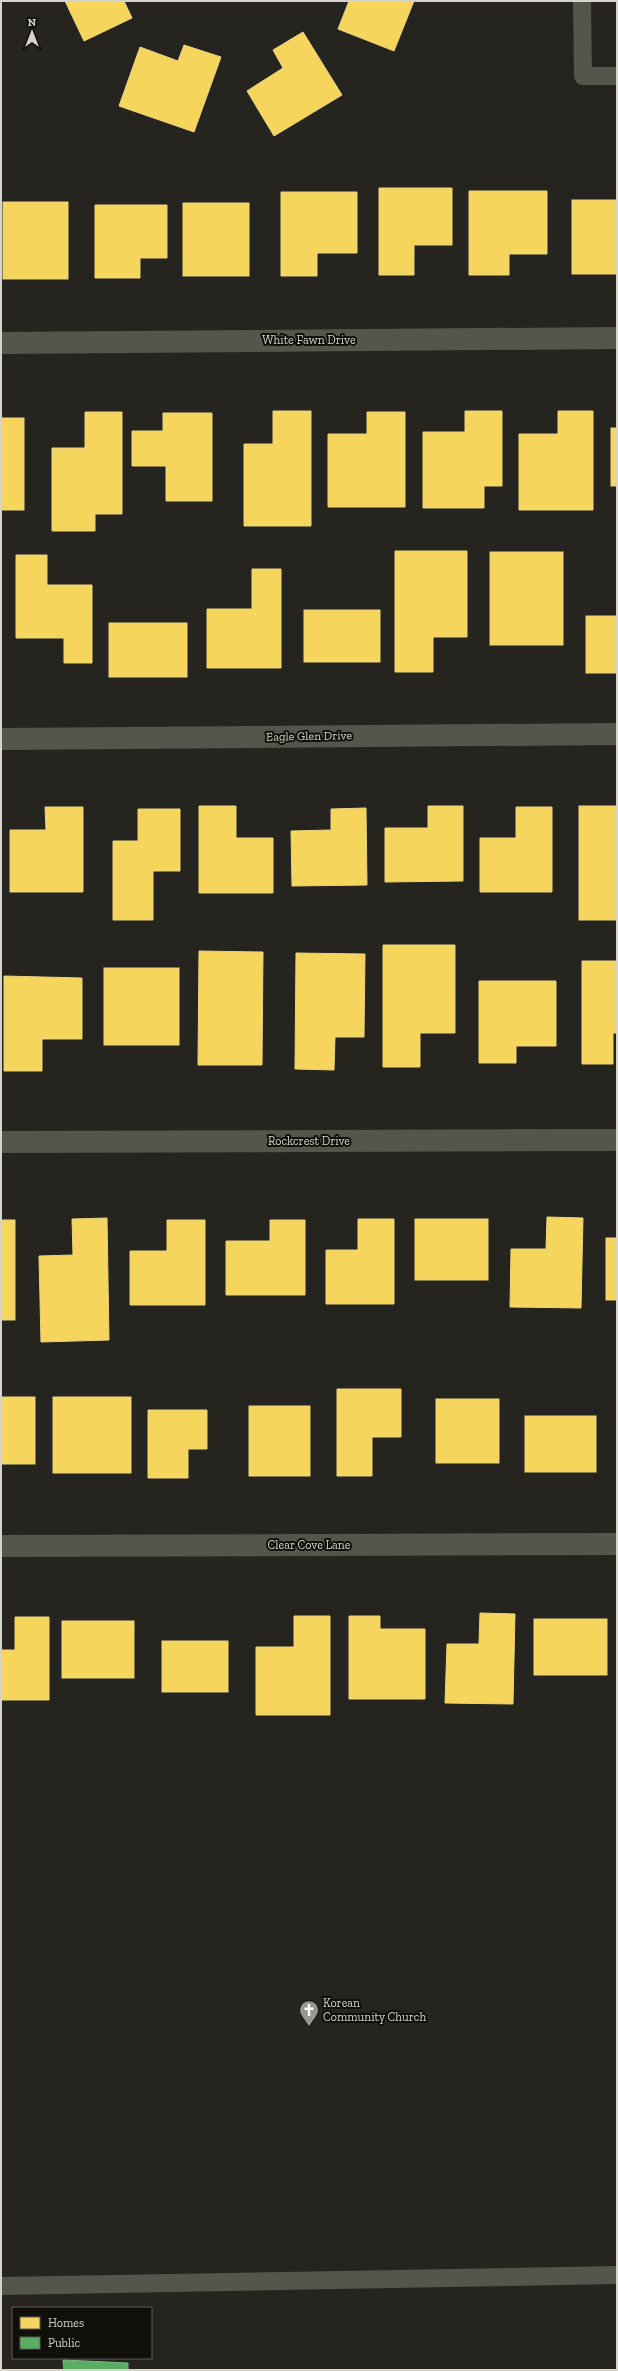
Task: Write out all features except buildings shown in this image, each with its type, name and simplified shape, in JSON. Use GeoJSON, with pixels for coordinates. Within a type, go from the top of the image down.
{"type":"FeatureCollection","features":[{"type":"Feature","properties":{"kind":"street","name":"White Fawn Drive"},"geometry":{"type":"LineString","coordinates":[[1,343],[617,338]]}},
{"type":"Feature","properties":{"kind":"street","name":"Eagle Glen Drive"},"geometry":{"type":"LineString","coordinates":[[1,739],[617,734]]}},
{"type":"Feature","properties":{"kind":"street","name":"Rockcrest Drive"},"geometry":{"type":"LineString","coordinates":[[1,1142],[617,1140]]}},
{"type":"Feature","properties":{"kind":"street","name":"Clear Cove Lane"},"geometry":{"type":"LineString","coordinates":[[1,1546],[617,1544]]}},
{"type":"Feature","properties":{"kind":"lane"},"geometry":{"type":"LineString","coordinates":[[582,1],[583,76],[617,76]]}},
{"type":"Feature","properties":{"kind":"lane"},"geometry":{"type":"LineString","coordinates":[[1,2286],[617,2275]]}},
{"type":"Feature","properties":{"kind":"place","name":"Korean Community Church"},"geometry":{"type":"Point","coordinates":[309,2027]}}]}
